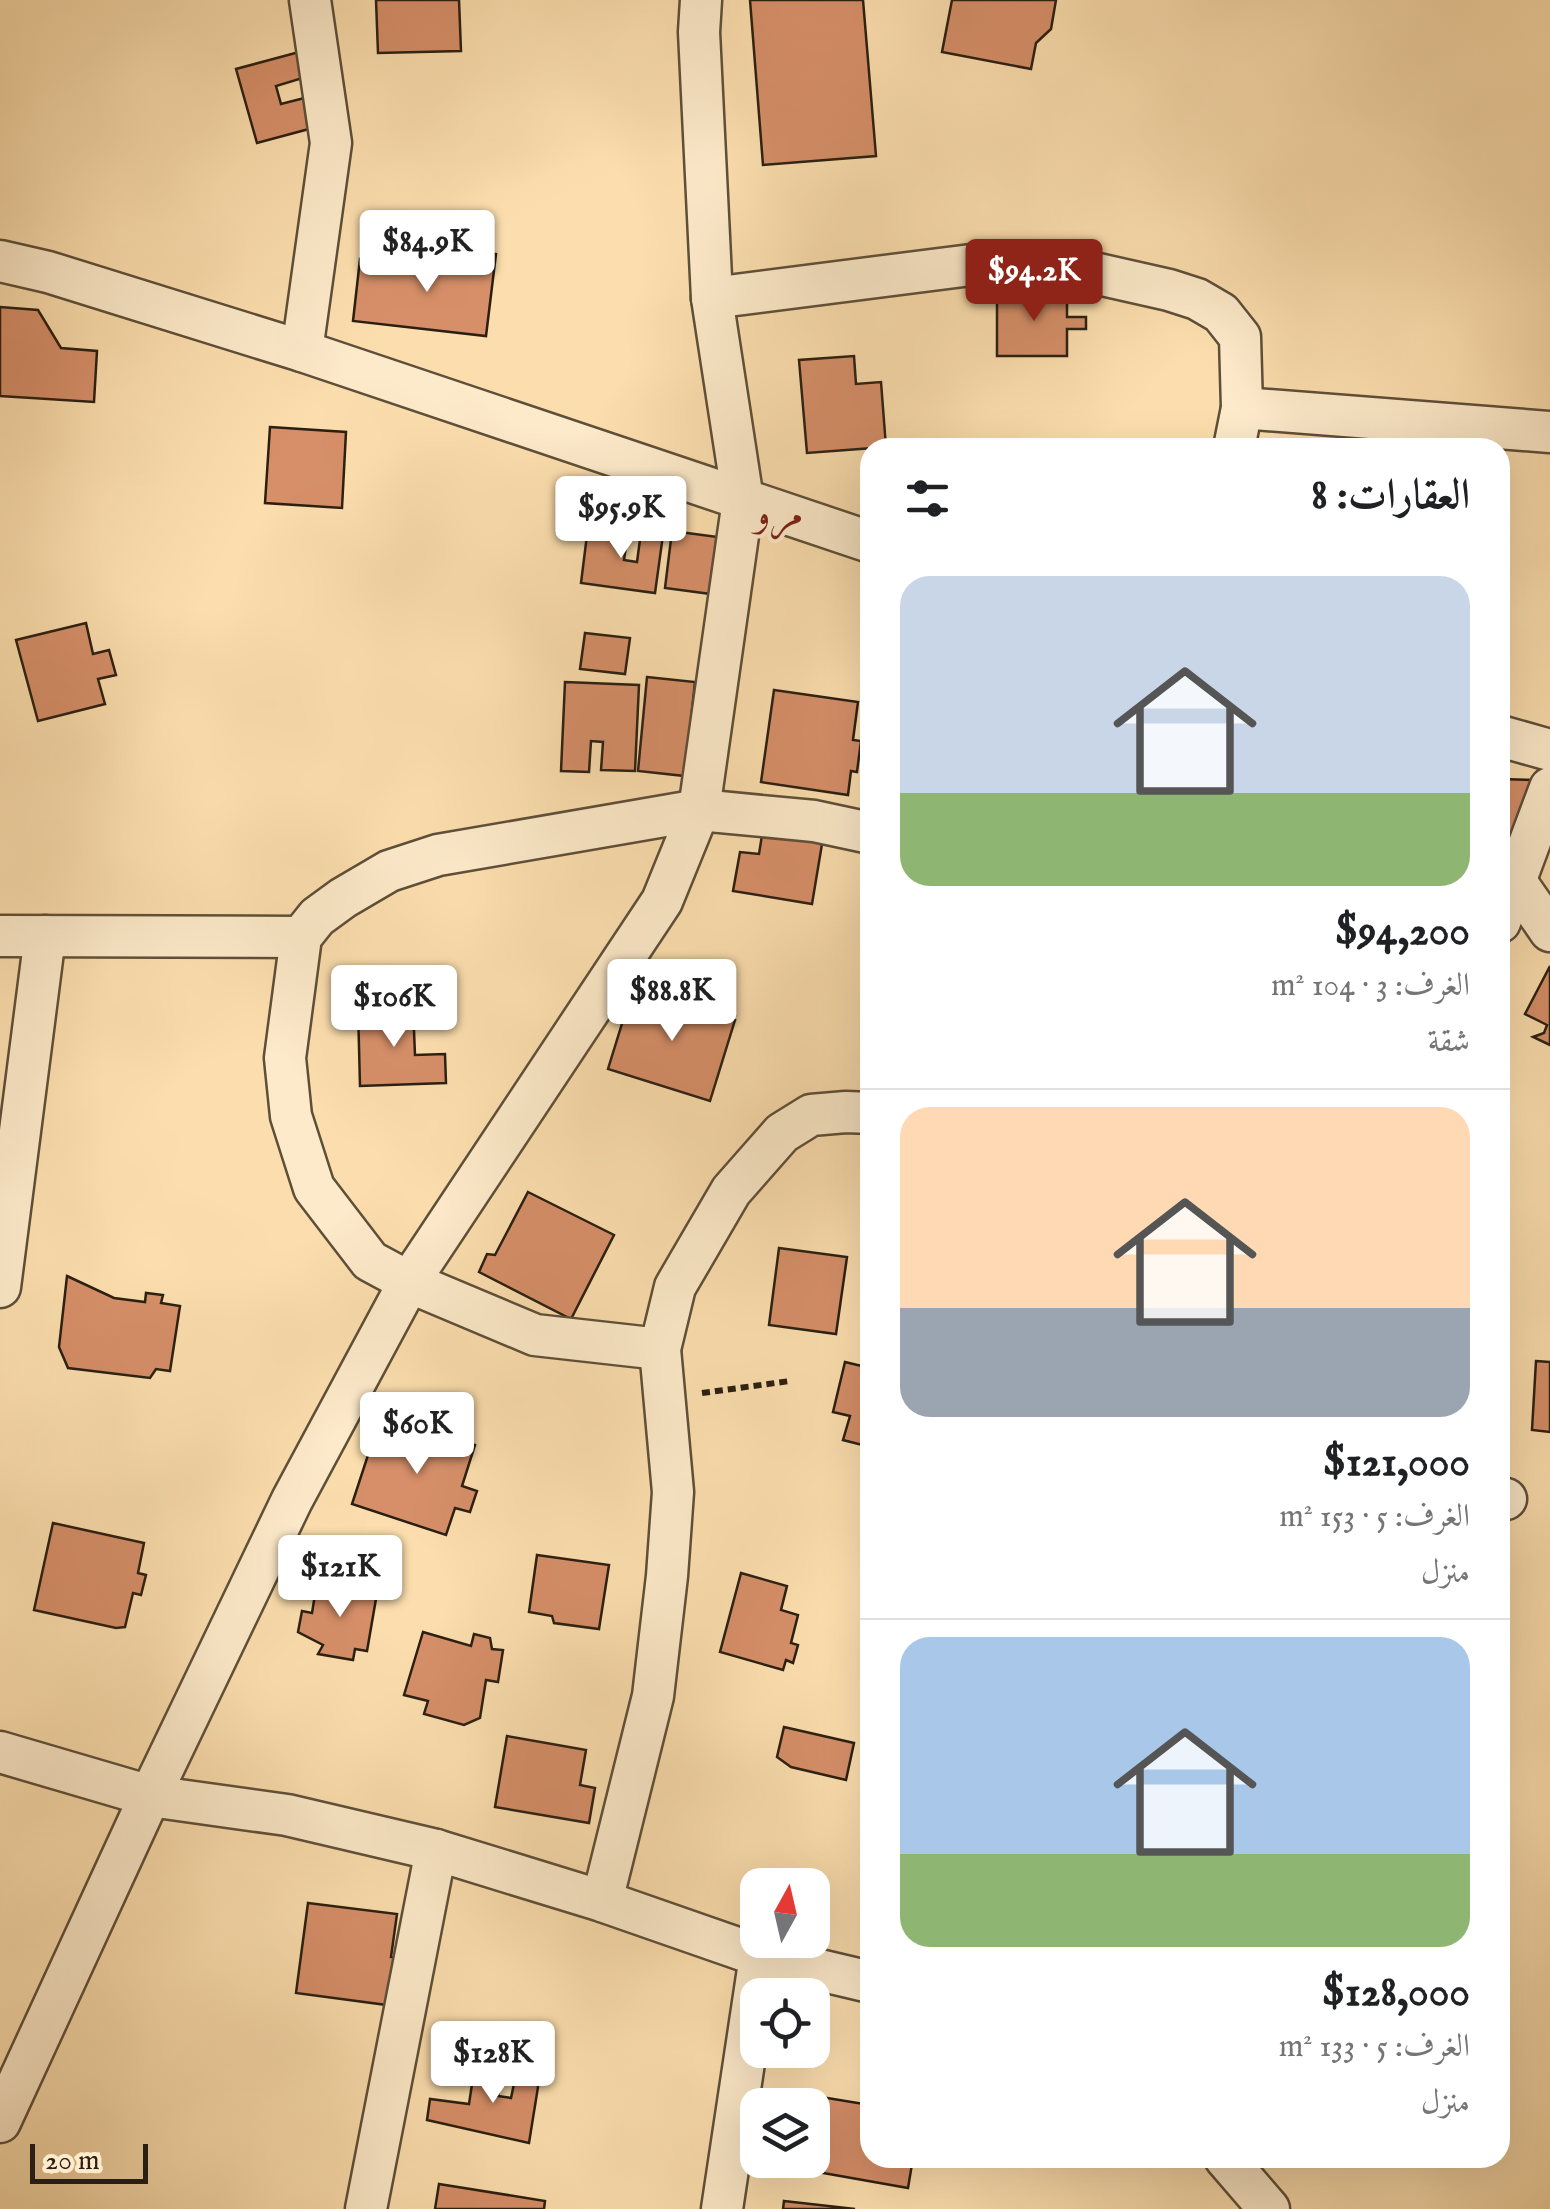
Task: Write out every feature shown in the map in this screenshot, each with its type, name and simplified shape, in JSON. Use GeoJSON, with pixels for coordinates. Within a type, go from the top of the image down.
{"type":"FeatureCollection","features":[{"type":"Feature","properties":{"kind":"street"},"geometry":{"type":"LineString","coordinates":[[302,351],[331,142],[310,0]]}},
{"type":"Feature","properties":{"kind":"street"},"geometry":{"type":"LineString","coordinates":[[0,2122],[292,1500],[409,1282],[662,901],[699,810],[743,500],[712,298],[701,0]]}},
{"type":"Feature","properties":{"kind":"street"},"geometry":{"type":"LineString","coordinates":[[0,261],[48,272],[302,351],[860,539]]}},
{"type":"Feature","properties":{"kind":"street"},"geometry":{"type":"LineString","coordinates":[[712,298],[972,265],[1076,269],[1169,290],[1197,299],[1221,314],[1240,337],[1242,408],[1236,438]]}},
{"type":"Feature","properties":{"kind":"street"},"geometry":{"type":"LineString","coordinates":[[1242,408],[1550,432]]}},
{"type":"Feature","properties":{"kind":"street"},"geometry":{"type":"LineString","coordinates":[[1510,739],[1550,750]]}},
{"type":"Feature","properties":{"kind":"street"},"geometry":{"type":"LineString","coordinates":[[1510,872],[1550,788]]}},
{"type":"Feature","properties":{"kind":"street"},"geometry":{"type":"LineString","coordinates":[[660,1349],[535,1336],[370,1261],[314,1188],[291,1116],[284,1058],[301,937],[317,917],[342,898],[389,871],[438,855],[699,810],[814,821],[860,831]]}},
{"type":"Feature","properties":{"kind":"street"},"geometry":{"type":"LineString","coordinates":[[1510,882],[1550,931]]}},
{"type":"Feature","properties":{"kind":"street"},"geometry":{"type":"LineString","coordinates":[[0,936],[301,937]]}},
{"type":"Feature","properties":{"kind":"street"},"geometry":{"type":"LineString","coordinates":[[0,1287],[45,936]]}},
{"type":"Feature","properties":{"kind":"street"},"geometry":{"type":"LineString","coordinates":[[602,1901],[655,1679],[673,1492],[660,1349],[674,1288],[731,1191],[782,1133],[811,1115],[860,1113]]}},
{"type":"Feature","properties":{"kind":"street"},"geometry":{"type":"LineString","coordinates":[[0,1752],[150,1796],[288,1815],[436,1850],[740,1949]]}},
{"type":"Feature","properties":{"kind":"street"},"geometry":{"type":"LineString","coordinates":[[366,2209],[436,1850]]}},
{"type":"Feature","properties":{"kind":"street"},"geometry":{"type":"LineString","coordinates":[[722,2209],[760,1958]]}},
{"type":"Feature","properties":{"kind":"street"},"geometry":{"type":"LineString","coordinates":[[768,1958],[860,1980]]}},
{"type":"Feature","properties":{"kind":"street"},"geometry":{"type":"LineString","coordinates":[[1232,2168],[1259,2207]]}},
{"type":"Feature","properties":{"kind":"path"},"geometry":{"type":"LineString","coordinates":[[666,1398],[790,1381]]}},
{"type":"Feature","properties":{"kind":"building"},"geometry":{"type":"Polygon","coordinates":[[[376,0],[459,0],[461,51],[378,53],[376,0]]]}},
{"type":"Feature","properties":{"kind":"building"},"geometry":{"type":"Polygon","coordinates":[[[750,0],[863,0],[876,156],[763,165],[750,0]]]}},
{"type":"Feature","properties":{"kind":"building"},"geometry":{"type":"Polygon","coordinates":[[[952,0],[1056,0],[1051,29],[1036,43],[1031,69],[942,52],[952,0]]]}},
{"type":"Feature","properties":{"kind":"building"},"geometry":{"type":"Polygon","coordinates":[[[299,52],[306,77],[276,86],[281,104],[312,96],[320,126],[257,143],[236,69],[299,52]]]}},
{"type":"Feature","properties":{"kind":"building"},"geometry":{"type":"Polygon","coordinates":[[[463,250],[496,254],[486,336],[353,321],[360,259],[461,272],[463,250]]]}},
{"type":"Feature","properties":{"kind":"building"},"geometry":{"type":"Polygon","coordinates":[[[997,292],[1067,292],[1067,317],[1086,317],[1086,329],[1067,329],[1067,356],[997,356],[997,292]]]}},
{"type":"Feature","properties":{"kind":"building"},"geometry":{"type":"Polygon","coordinates":[[[0,307],[38,310],[61,348],[97,351],[94,402],[0,396],[0,307]]]}},
{"type":"Feature","properties":{"kind":"building"},"geometry":{"type":"Polygon","coordinates":[[[854,356],[856,384],[881,382],[885,438],[860,438],[860,449],[807,453],[799,360],[854,356]]]}},
{"type":"Feature","properties":{"kind":"building"},"geometry":{"type":"Polygon","coordinates":[[[270,427],[346,432],[342,508],[265,503],[270,427]]]}},
{"type":"Feature","properties":{"kind":"building"},"geometry":{"type":"Polygon","coordinates":[[[588,527],[628,532],[624,560],[637,562],[641,532],[663,535],[655,593],[581,583],[588,527]]]}},
{"type":"Feature","properties":{"kind":"building"},"geometry":{"type":"Polygon","coordinates":[[[672,531],[733,539],[726,596],[665,588],[672,531]]]}},
{"type":"Feature","properties":{"kind":"building"},"geometry":{"type":"Polygon","coordinates":[[[86,623],[93,654],[109,650],[116,675],[98,679],[105,704],[38,721],[16,640],[86,623]]]}},
{"type":"Feature","properties":{"kind":"building"},"geometry":{"type":"Polygon","coordinates":[[[585,633],[630,638],[625,674],[580,669],[585,633]]]}},
{"type":"Feature","properties":{"kind":"building"},"geometry":{"type":"Polygon","coordinates":[[[647,677],[695,682],[685,776],[638,771],[647,677]]]}},
{"type":"Feature","properties":{"kind":"building"},"geometry":{"type":"Polygon","coordinates":[[[565,682],[639,685],[635,771],[601,770],[603,742],[591,741],[589,772],[561,771],[565,682]]]}},
{"type":"Feature","properties":{"kind":"building"},"geometry":{"type":"Polygon","coordinates":[[[774,690],[858,702],[853,740],[860,741],[860,749],[857,772],[851,771],[848,795],[761,782],[774,690]]]}},
{"type":"Feature","properties":{"kind":"building"},"geometry":{"type":"Polygon","coordinates":[[[1510,779],[1536,780],[1518,846],[1510,845],[1510,779]]]}},
{"type":"Feature","properties":{"kind":"building"},"geometry":{"type":"Polygon","coordinates":[[[763,829],[823,838],[812,904],[733,891],[740,852],[759,854],[763,829]]]}},
{"type":"Feature","properties":{"kind":"building"},"geometry":{"type":"Polygon","coordinates":[[[1550,966],[1550,1045],[1533,1037],[1544,1033],[1547,1025],[1525,1014],[1550,966]]]}},
{"type":"Feature","properties":{"kind":"building"},"geometry":{"type":"Polygon","coordinates":[[[633,988],[735,1020],[710,1101],[608,1069],[633,988]]]}},
{"type":"Feature","properties":{"kind":"building"},"geometry":{"type":"Polygon","coordinates":[[[413,1006],[415,1055],[445,1054],[446,1083],[360,1086],[358,1008],[413,1006]]]}},
{"type":"Feature","properties":{"kind":"building"},"geometry":{"type":"Polygon","coordinates":[[[528,1192],[614,1235],[571,1319],[479,1272],[487,1254],[495,1255],[528,1192]]]}},
{"type":"Feature","properties":{"kind":"building"},"geometry":{"type":"Polygon","coordinates":[[[779,1248],[847,1257],[836,1334],[769,1325],[779,1248]]]}},
{"type":"Feature","properties":{"kind":"building"},"geometry":{"type":"Polygon","coordinates":[[[67,1276],[114,1298],[145,1302],[146,1293],[163,1295],[161,1303],[180,1306],[170,1371],[156,1369],[150,1378],[68,1368],[59,1347],[67,1276]]]}},
{"type":"Feature","properties":{"kind":"building"},"geometry":{"type":"Polygon","coordinates":[[[1536,1361],[1550,1362],[1550,1432],[1532,1430],[1536,1361]]]}},
{"type":"Feature","properties":{"kind":"building"},"geometry":{"type":"Polygon","coordinates":[[[845,1362],[860,1366],[860,1444],[843,1440],[850,1416],[833,1412],[845,1362]]]}},
{"type":"Feature","properties":{"kind":"building"},"geometry":{"type":"Polygon","coordinates":[[[394,1418],[475,1445],[462,1486],[477,1491],[470,1512],[455,1508],[446,1535],[352,1504],[368,1455],[394,1418]]]}},
{"type":"Feature","properties":{"kind":"building"},"geometry":{"type":"Polygon","coordinates":[[[53,1523],[144,1543],[138,1573],[146,1575],[141,1595],[133,1593],[125,1627],[34,1610],[53,1523]]]}},
{"type":"Feature","properties":{"kind":"building"},"geometry":{"type":"Polygon","coordinates":[[[537,1555],[609,1565],[599,1629],[554,1623],[552,1616],[529,1612],[537,1555]]]}},
{"type":"Feature","properties":{"kind":"building"},"geometry":{"type":"Polygon","coordinates":[[[741,1573],[787,1586],[781,1610],[798,1615],[791,1643],[798,1645],[793,1663],[786,1660],[783,1670],[720,1652],[741,1573]]]}},
{"type":"Feature","properties":{"kind":"building"},"geometry":{"type":"Polygon","coordinates":[[[317,1582],[377,1593],[367,1651],[355,1649],[353,1660],[318,1654],[323,1645],[298,1632],[302,1611],[312,1613],[317,1582]]]}},
{"type":"Feature","properties":{"kind":"building"},"geometry":{"type":"Polygon","coordinates":[[[423,1632],[471,1646],[474,1634],[490,1638],[492,1649],[503,1650],[498,1682],[486,1680],[480,1718],[464,1725],[424,1714],[428,1701],[404,1695],[423,1632]]]}},
{"type":"Feature","properties":{"kind":"building"},"geometry":{"type":"Polygon","coordinates":[[[784,1727],[854,1743],[846,1780],[791,1767],[777,1757],[784,1727]]]}},
{"type":"Feature","properties":{"kind":"building"},"geometry":{"type":"Polygon","coordinates":[[[507,1736],[586,1750],[580,1785],[595,1788],[589,1823],[495,1807],[507,1736]]]}},
{"type":"Feature","properties":{"kind":"building"},"geometry":{"type":"Polygon","coordinates":[[[308,1903],[397,1914],[391,1957],[401,1958],[387,2005],[296,1993],[308,1903]]]}},
{"type":"Feature","properties":{"kind":"building"},"geometry":{"type":"Polygon","coordinates":[[[475,2064],[503,2073],[498,2096],[511,2098],[518,2065],[533,2067],[538,2087],[529,2143],[427,2120],[430,2099],[469,2104],[475,2064]]]}},
{"type":"Feature","properties":{"kind":"building"},"geometry":{"type":"Polygon","coordinates":[[[830,2098],[860,2103],[860,2168],[911,2168],[908,2188],[830,2174],[830,2098]]]}},
{"type":"Feature","properties":{"kind":"building"},"geometry":{"type":"Polygon","coordinates":[[[439,2184],[545,2201],[544,2209],[435,2209],[439,2184]]]}},
{"type":"Feature","properties":{"kind":"building"},"geometry":{"type":"Polygon","coordinates":[[[784,2201],[855,2209],[783,2209],[784,2201]]]}},
{"type":"Feature","properties":{"kind":"district","name":"مرو"},"geometry":{"type":"Point","coordinates":[779,512]}}]}
